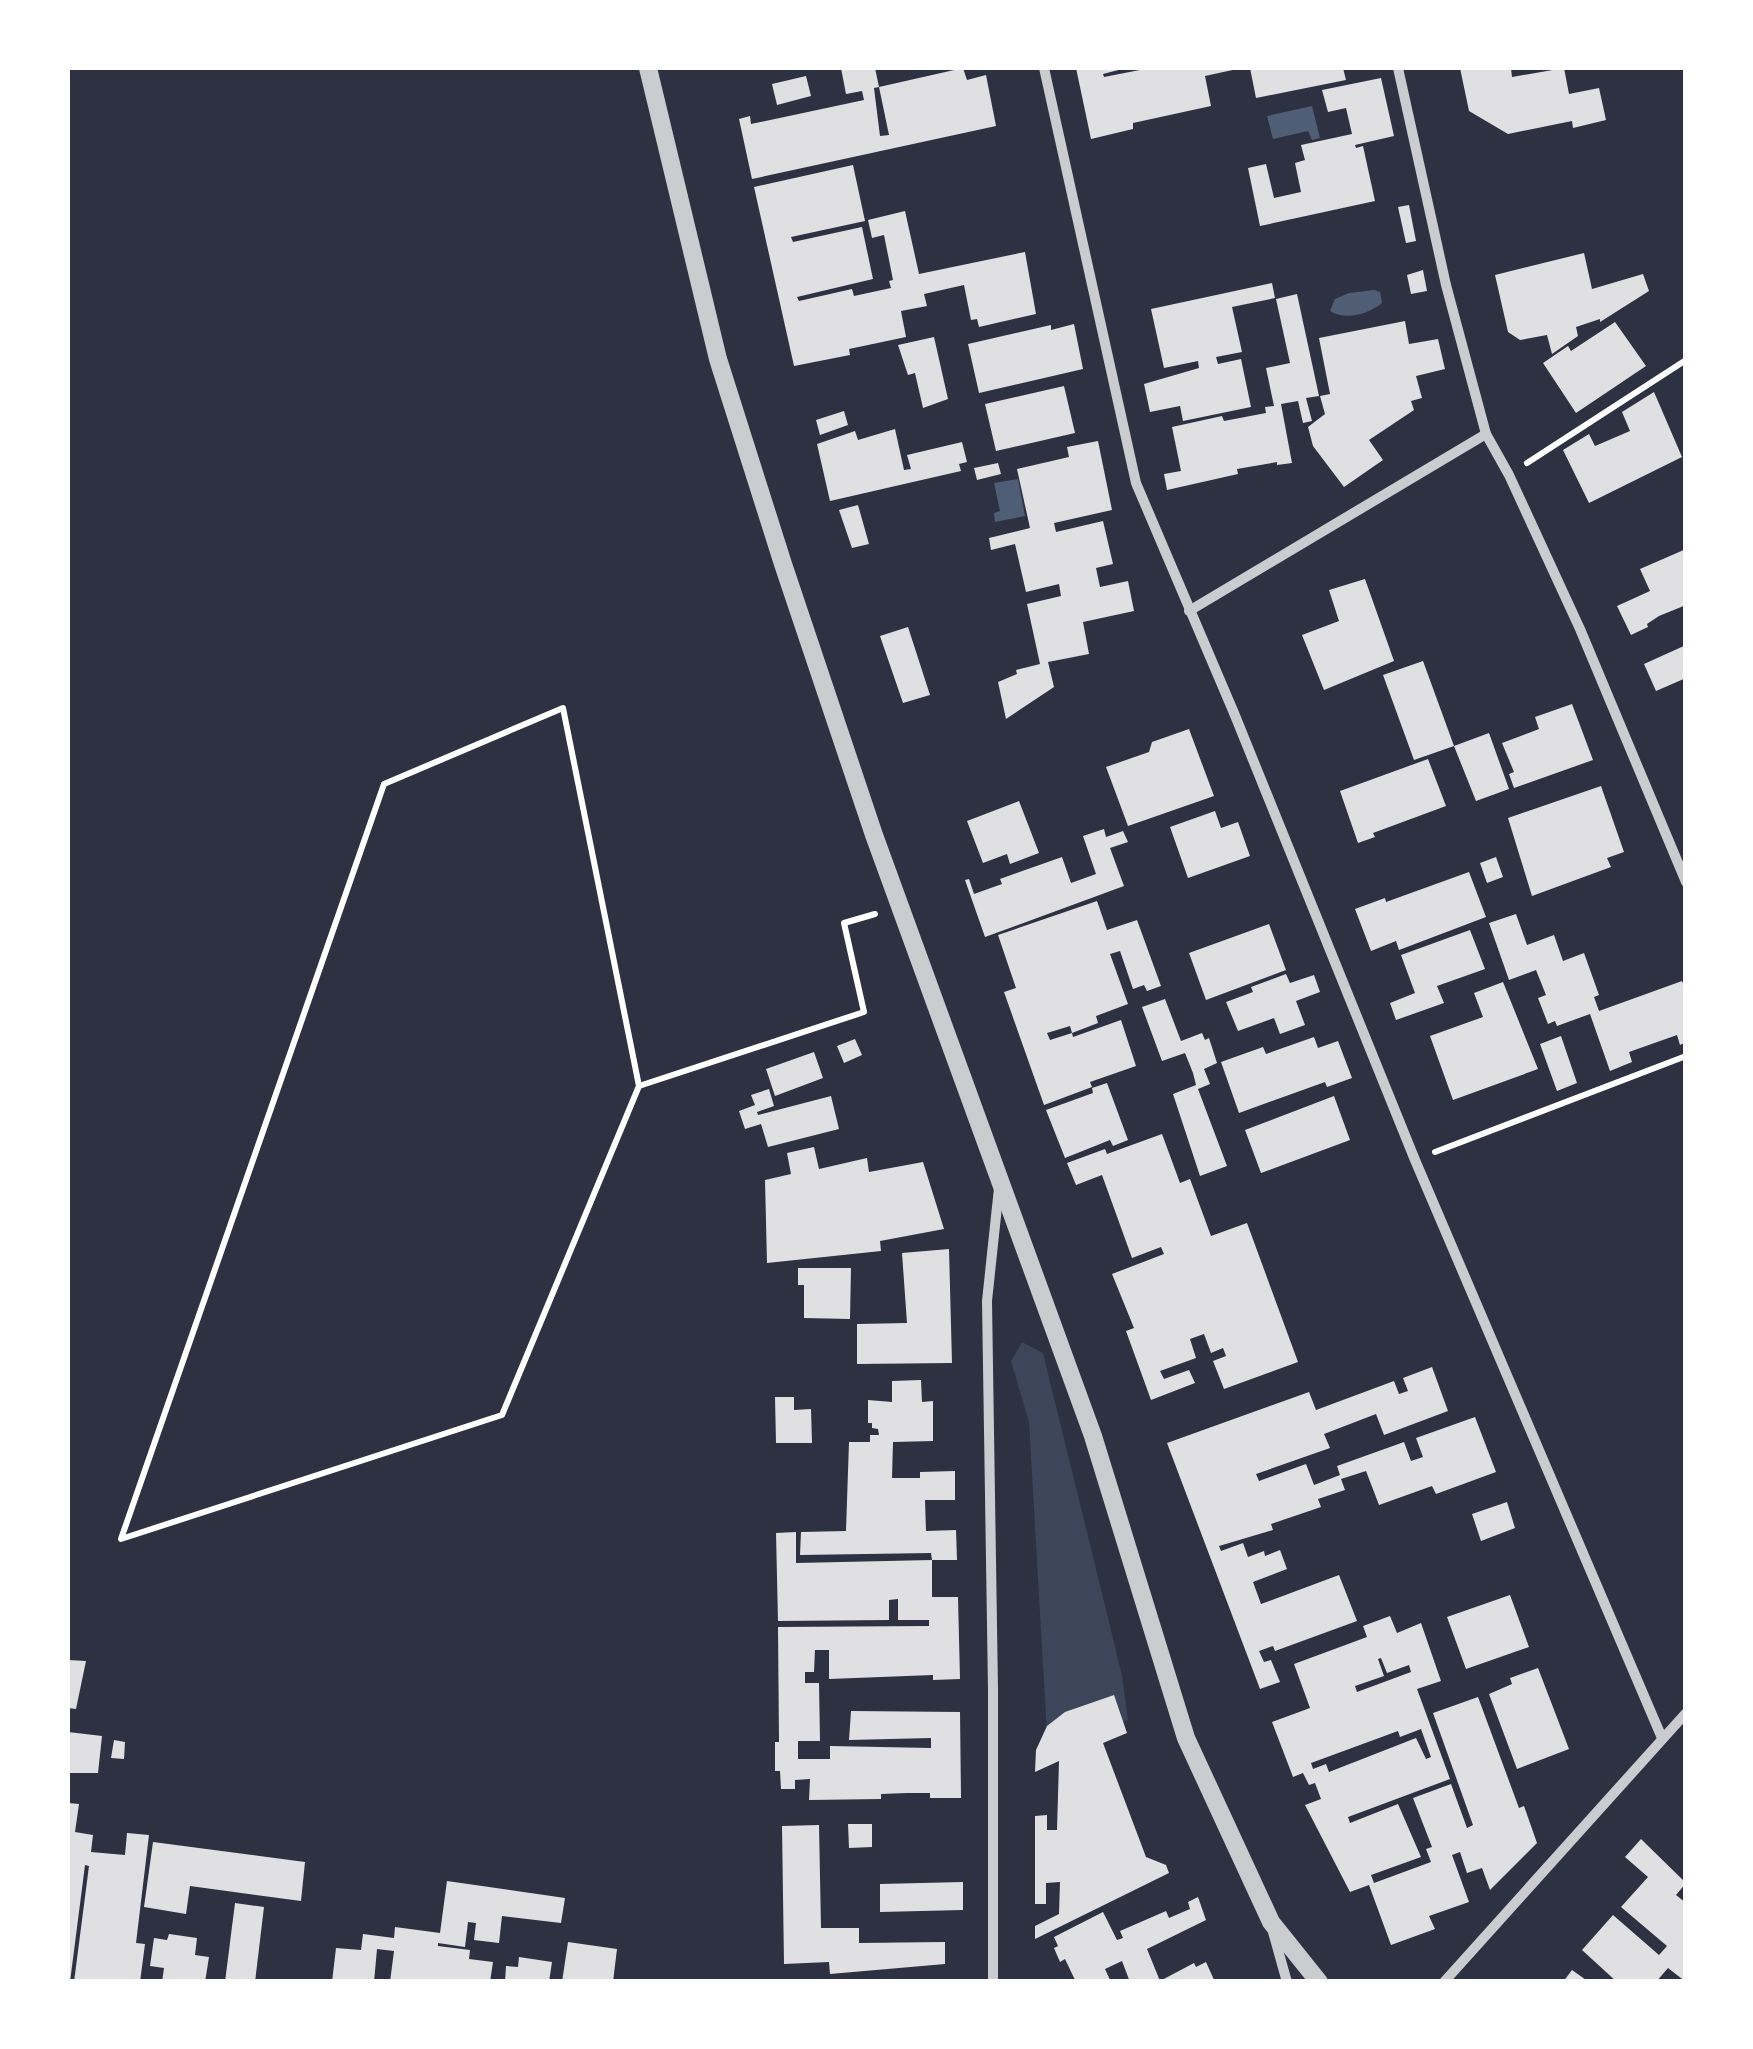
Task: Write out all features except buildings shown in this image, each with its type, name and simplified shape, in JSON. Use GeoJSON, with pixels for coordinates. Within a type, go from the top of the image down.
{"type":"FeatureCollection","features":[{"type":"Feature","properties":{"kind":"street"},"geometry":{"type":"LineString","coordinates":[[648,68],[718,359],[783,564],[874,834],[1093,1436],[1186,1738],[1270,1922],[1287,1982]]}},
{"type":"Feature","properties":{"kind":"street"},"geometry":{"type":"LineString","coordinates":[[1044,68],[1136,483],[1415,1160],[1662,1738]]}},
{"type":"Feature","properties":{"kind":"street"},"geometry":{"type":"LineString","coordinates":[[1398,68],[1446,285],[1486,434],[1588,646],[1686,882]]}},
{"type":"Feature","properties":{"kind":"street"},"geometry":{"type":"LineString","coordinates":[[1188,611],[1486,434]]}},
{"type":"Feature","properties":{"kind":"street"},"geometry":{"type":"LineString","coordinates":[[993,1982],[987,1301],[1001,1177]]}},
{"type":"Feature","properties":{"kind":"street"},"geometry":{"type":"LineString","coordinates":[[1444,1982],[1686,1714]]}},
{"type":"Feature","properties":{"kind":"street"},"geometry":{"type":"LineString","coordinates":[[1270,1922],[1320,1982]]}},
{"type":"Feature","properties":{"kind":"path"},"geometry":{"type":"LineString","coordinates":[[1509,475],[1686,360]]}},
{"type":"Feature","properties":{"kind":"path"},"geometry":{"type":"LineString","coordinates":[[639,1086],[563,708],[384,784],[121,1539],[502,1415],[639,1086],[864,1012],[844,923]]}},
{"type":"Feature","properties":{"kind":"path"},"geometry":{"type":"LineString","coordinates":[[1415,1160],[1686,1056]]}},
{"type":"Feature","properties":{"kind":"shaded area"},"geometry":{"type":"Polygon","coordinates":[[[1312,106],[1320,138],[1312,140],[1308,131],[1273,139],[1267,116],[1312,106]]]}},
{"type":"Feature","properties":{"kind":"shaded area"},"geometry":{"type":"Polygon","coordinates":[[[1380,292],[1382,303],[1370,310],[1350,316],[1330,311],[1335,299],[1380,292]]]}},
{"type":"Feature","properties":{"kind":"shaded area"},"geometry":{"type":"Polygon","coordinates":[[[1018,479],[1025,516],[995,522],[994,513],[1000,511],[994,483],[1018,479]]]}},
{"type":"Feature","properties":{"kind":"shaded area"},"geometry":{"type":"Polygon","coordinates":[[[1022,1342],[1043,1353],[1122,1675],[1128,1720],[1048,1753],[1029,1422],[1011,1361],[1022,1342]]]}}]}
